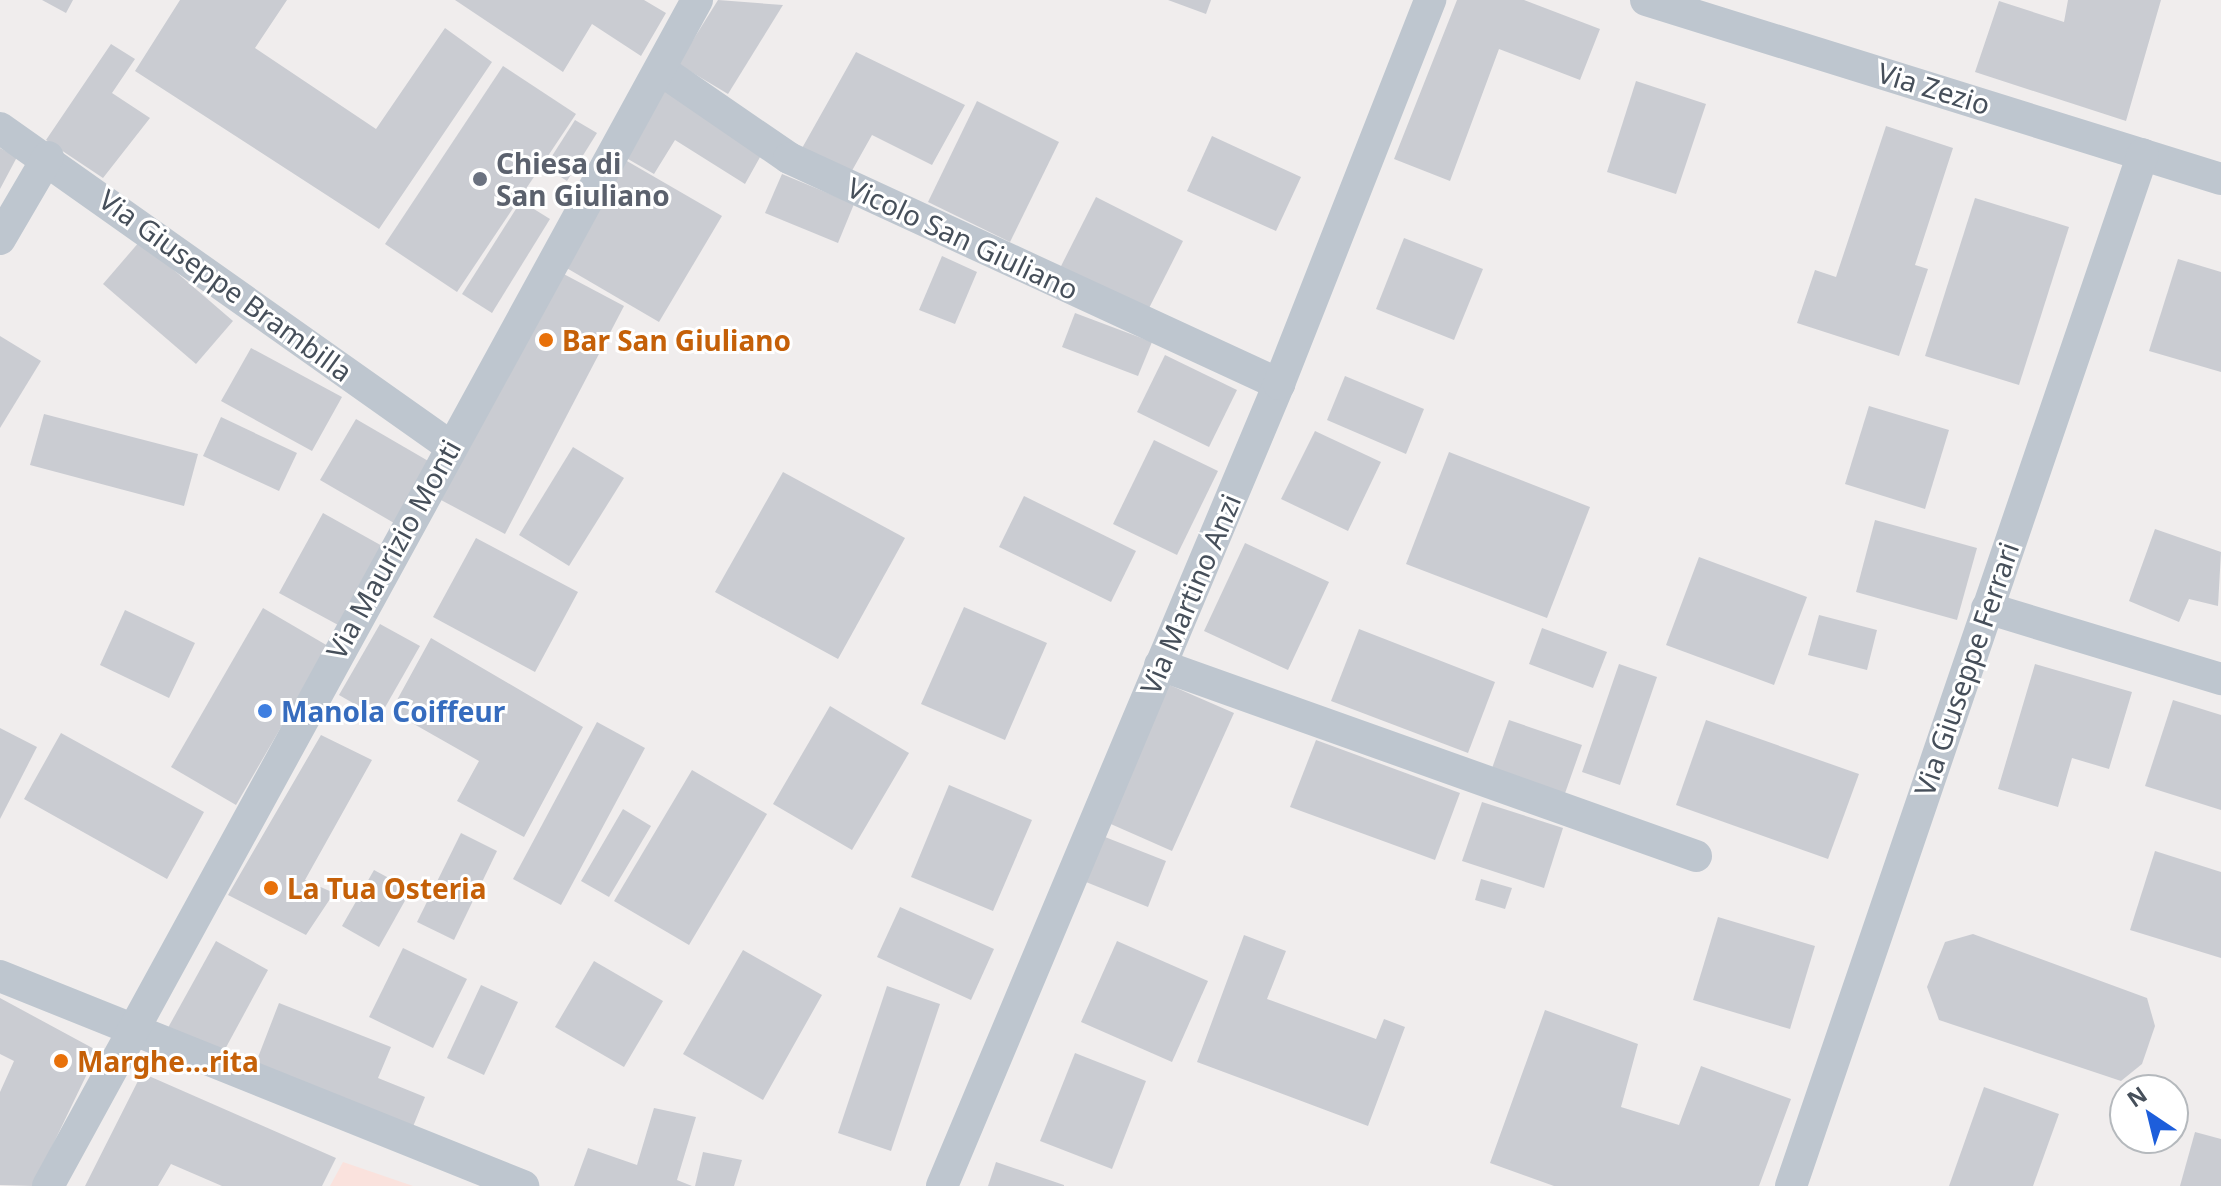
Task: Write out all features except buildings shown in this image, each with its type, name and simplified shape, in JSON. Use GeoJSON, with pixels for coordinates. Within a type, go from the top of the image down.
{"type":"FeatureCollection","features":[{"type":"Feature","properties":{"kind":"street","name":"Via Maurizio Monti"},"geometry":{"type":"LineString","coordinates":[[48,1186],[127,1031],[697,0]]}},
{"type":"Feature","properties":{"kind":"street","name":"Via Martino Anzi"},"geometry":{"type":"LineString","coordinates":[[942,1186],[1279,384],[1430,0]]}},
{"type":"Feature","properties":{"kind":"street","name":"Via Zezio"},"geometry":{"type":"LineString","coordinates":[[1646,0],[1705,8],[2221,179]]}},
{"type":"Feature","properties":{"kind":"street","name":"Vicolo San Giuliano"},"geometry":{"type":"LineString","coordinates":[[661,70],[789,158],[1279,384]]}},
{"type":"Feature","properties":{"kind":"street","name":"Via Giuseppe Brambilla"},"geometry":{"type":"LineString","coordinates":[[0,128],[48,157],[450,446]]}},
{"type":"Feature","properties":{"kind":"street","name":"Via Giuseppe Ferrari"},"geometry":{"type":"LineString","coordinates":[[1791,1186],[2143,154]]}},
{"type":"Feature","properties":{"kind":"street"},"geometry":{"type":"LineString","coordinates":[[0,239],[48,157]]}},
{"type":"Feature","properties":{"kind":"street"},"geometry":{"type":"LineString","coordinates":[[1987,608],[2221,679]]}},
{"type":"Feature","properties":{"kind":"street"},"geometry":{"type":"LineString","coordinates":[[1160,665],[1696,856]]}},
{"type":"Feature","properties":{"kind":"street"},"geometry":{"type":"LineString","coordinates":[[0,976],[127,1031],[523,1186]]}},
{"type":"Feature","properties":{"kind":"shaded area"},"geometry":{"type":"Polygon","coordinates":[[[343,1162],[413,1186],[330,1186],[343,1162]]]}},
{"type":"Feature","properties":{"kind":"place","name":"Chiesa di San Giuliano"},"geometry":{"type":"Point","coordinates":[480,179]}},
{"type":"Feature","properties":{"kind":"place","name":"Bar San Giuliano"},"geometry":{"type":"Point","coordinates":[546,340]}},
{"type":"Feature","properties":{"kind":"place","name":"Manola Coiffeur"},"geometry":{"type":"Point","coordinates":[265,711]}},
{"type":"Feature","properties":{"kind":"place","name":"La Tua Osteria"},"geometry":{"type":"Point","coordinates":[271,888]}},
{"type":"Feature","properties":{"kind":"place","name":"Marghe…rita"},"geometry":{"type":"Point","coordinates":[61,1061]}}]}
